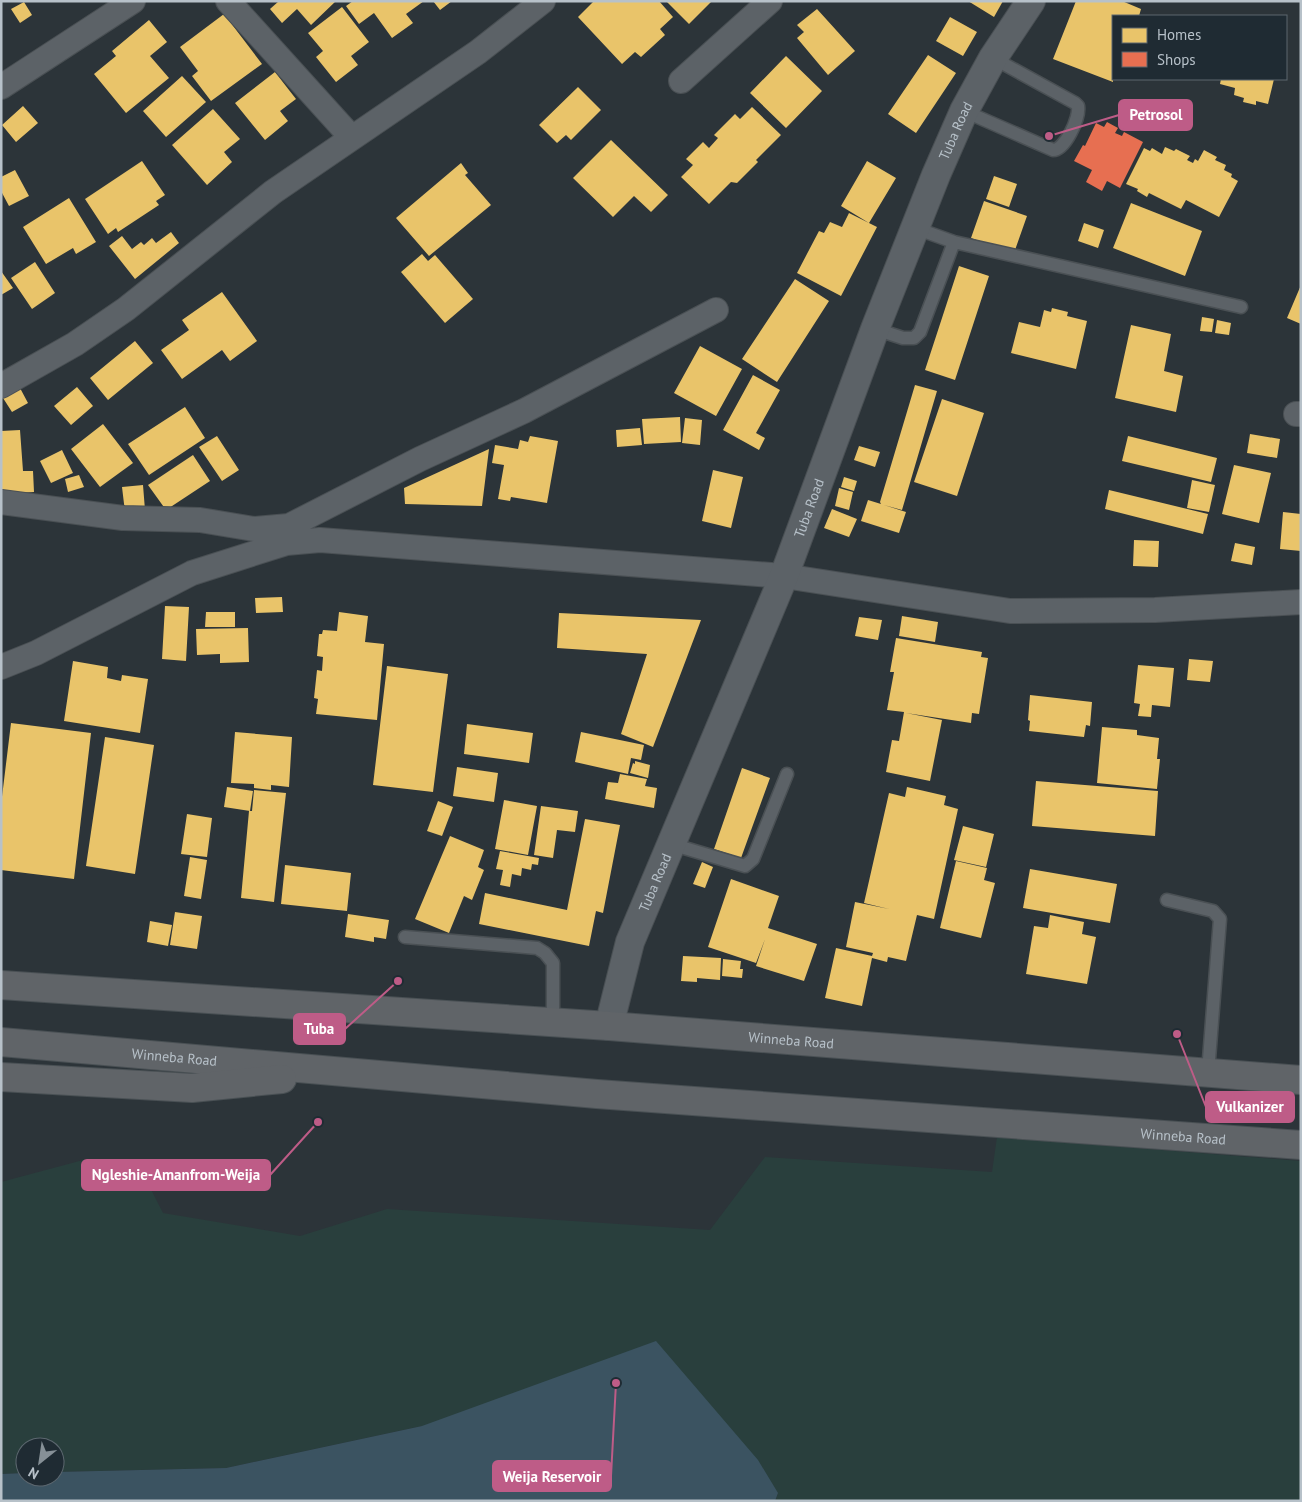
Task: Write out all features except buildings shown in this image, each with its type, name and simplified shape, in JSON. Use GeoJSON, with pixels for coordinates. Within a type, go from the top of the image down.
{"type":"FeatureCollection","features":[{"type":"Feature","properties":{"kind":"highway","name":"Winneba Road"},"geometry":{"type":"LineString","coordinates":[[1,967],[202,985],[282,1004]]}},
{"type":"Feature","properties":{"kind":"highway","name":"Winneba Road"},"geometry":{"type":"LineString","coordinates":[[1,985],[609,1026],[1301,1080]]}},
{"type":"Feature","properties":{"kind":"highway","name":"Winneba Road"},"geometry":{"type":"LineString","coordinates":[[1,1002],[199,1017],[282,1004]]}},
{"type":"Feature","properties":{"kind":"highway","name":"Winneba Road"},"geometry":{"type":"LineString","coordinates":[[1,1042],[597,1094],[1301,1145]]}},
{"type":"Feature","properties":{"kind":"highway","name":"Winneba Road"},"geometry":{"type":"LineString","coordinates":[[1,1058],[207,1073],[348,1072]]}},
{"type":"Feature","properties":{"kind":"highway","name":"Winneba Road"},"geometry":{"type":"LineString","coordinates":[[1,1076],[192,1088],[348,1072]]}},
{"type":"Feature","properties":{"kind":"street"},"geometry":{"type":"LineString","coordinates":[[1,87],[133,1]]}},
{"type":"Feature","properties":{"kind":"street"},"geometry":{"type":"LineString","coordinates":[[228,1],[352,138]]}},
{"type":"Feature","properties":{"kind":"street"},"geometry":{"type":"LineString","coordinates":[[1,386],[75,344],[126,309],[273,192],[478,52],[543,1]]}},
{"type":"Feature","properties":{"kind":"street"},"geometry":{"type":"LineString","coordinates":[[681,81],[770,1]]}},
{"type":"Feature","properties":{"kind":"street","name":"Tuba Road"},"geometry":{"type":"LineString","coordinates":[[609,1026],[630,942],[784,576],[875,329],[915,228],[964,111],[993,58],[1031,1]]}},
{"type":"Feature","properties":{"kind":"street"},"geometry":{"type":"LineString","coordinates":[[1,667],[36,653],[192,573],[287,535],[420,459],[524,411],[716,310]]}},
{"type":"Feature","properties":{"kind":"street"},"geometry":{"type":"LineString","coordinates":[[1,502],[123,518],[200,520],[320,540],[784,576],[1010,611],[1155,610],[1301,602]]}},
{"type":"Feature","properties":{"kind":"lane"},"geometry":{"type":"LineString","coordinates":[[964,111],[1053,150],[1059,149],[1064,144],[1077,117],[1078,106],[993,58]]}},
{"type":"Feature","properties":{"kind":"lane"},"geometry":{"type":"LineString","coordinates":[[915,228],[954,242],[1241,307]]}},
{"type":"Feature","properties":{"kind":"lane"},"geometry":{"type":"LineString","coordinates":[[875,329],[903,338],[914,338],[920,332],[954,242]]}},
{"type":"Feature","properties":{"kind":"lane"},"geometry":{"type":"LineString","coordinates":[[671,844],[745,866],[754,859],[787,774]]}},
{"type":"Feature","properties":{"kind":"lane"},"geometry":{"type":"LineString","coordinates":[[1167,900],[1212,911],[1220,919],[1208,1072]]}},
{"type":"Feature","properties":{"kind":"lane"},"geometry":{"type":"LineString","coordinates":[[405,937],[536,948],[542,951],[553,963],[553,1022]]}},
{"type":"Feature","properties":{"kind":"green space"},"geometry":{"type":"Polygon","coordinates":[[[997,1137],[1301,1161],[1301,1501],[775,1501],[778,1493],[422,1426],[226,1468],[65,1472],[65,1437],[15,1437],[15,1473],[1,1474],[1,1182],[87,1159],[138,1164],[163,1213],[300,1236],[387,1209],[710,1230],[765,1157],[992,1172],[997,1137]]]}},
{"type":"Feature","properties":{"kind":"water"},"geometry":{"type":"Polygon","coordinates":[[[656,1341],[758,1460],[778,1493],[775,1501],[1,1501],[1,1474],[15,1473],[15,1487],[65,1487],[65,1472],[226,1468],[422,1426],[656,1341]]]}},
{"type":"Feature","properties":{"kind":"place","name":"Petrosol"},"geometry":{"type":"Point","coordinates":[1049,136]}},
{"type":"Feature","properties":{"kind":"place","name":"Tuba"},"geometry":{"type":"Point","coordinates":[398,981]}},
{"type":"Feature","properties":{"kind":"place","name":"Vulkanizer"},"geometry":{"type":"Point","coordinates":[1177,1034]}},
{"type":"Feature","properties":{"kind":"place","name":"Ngleshie-Amanfrom-Weija"},"geometry":{"type":"Point","coordinates":[318,1122]}},
{"type":"Feature","properties":{"kind":"place","name":"Weija Reservoir"},"geometry":{"type":"Point","coordinates":[616,1383]}}]}
